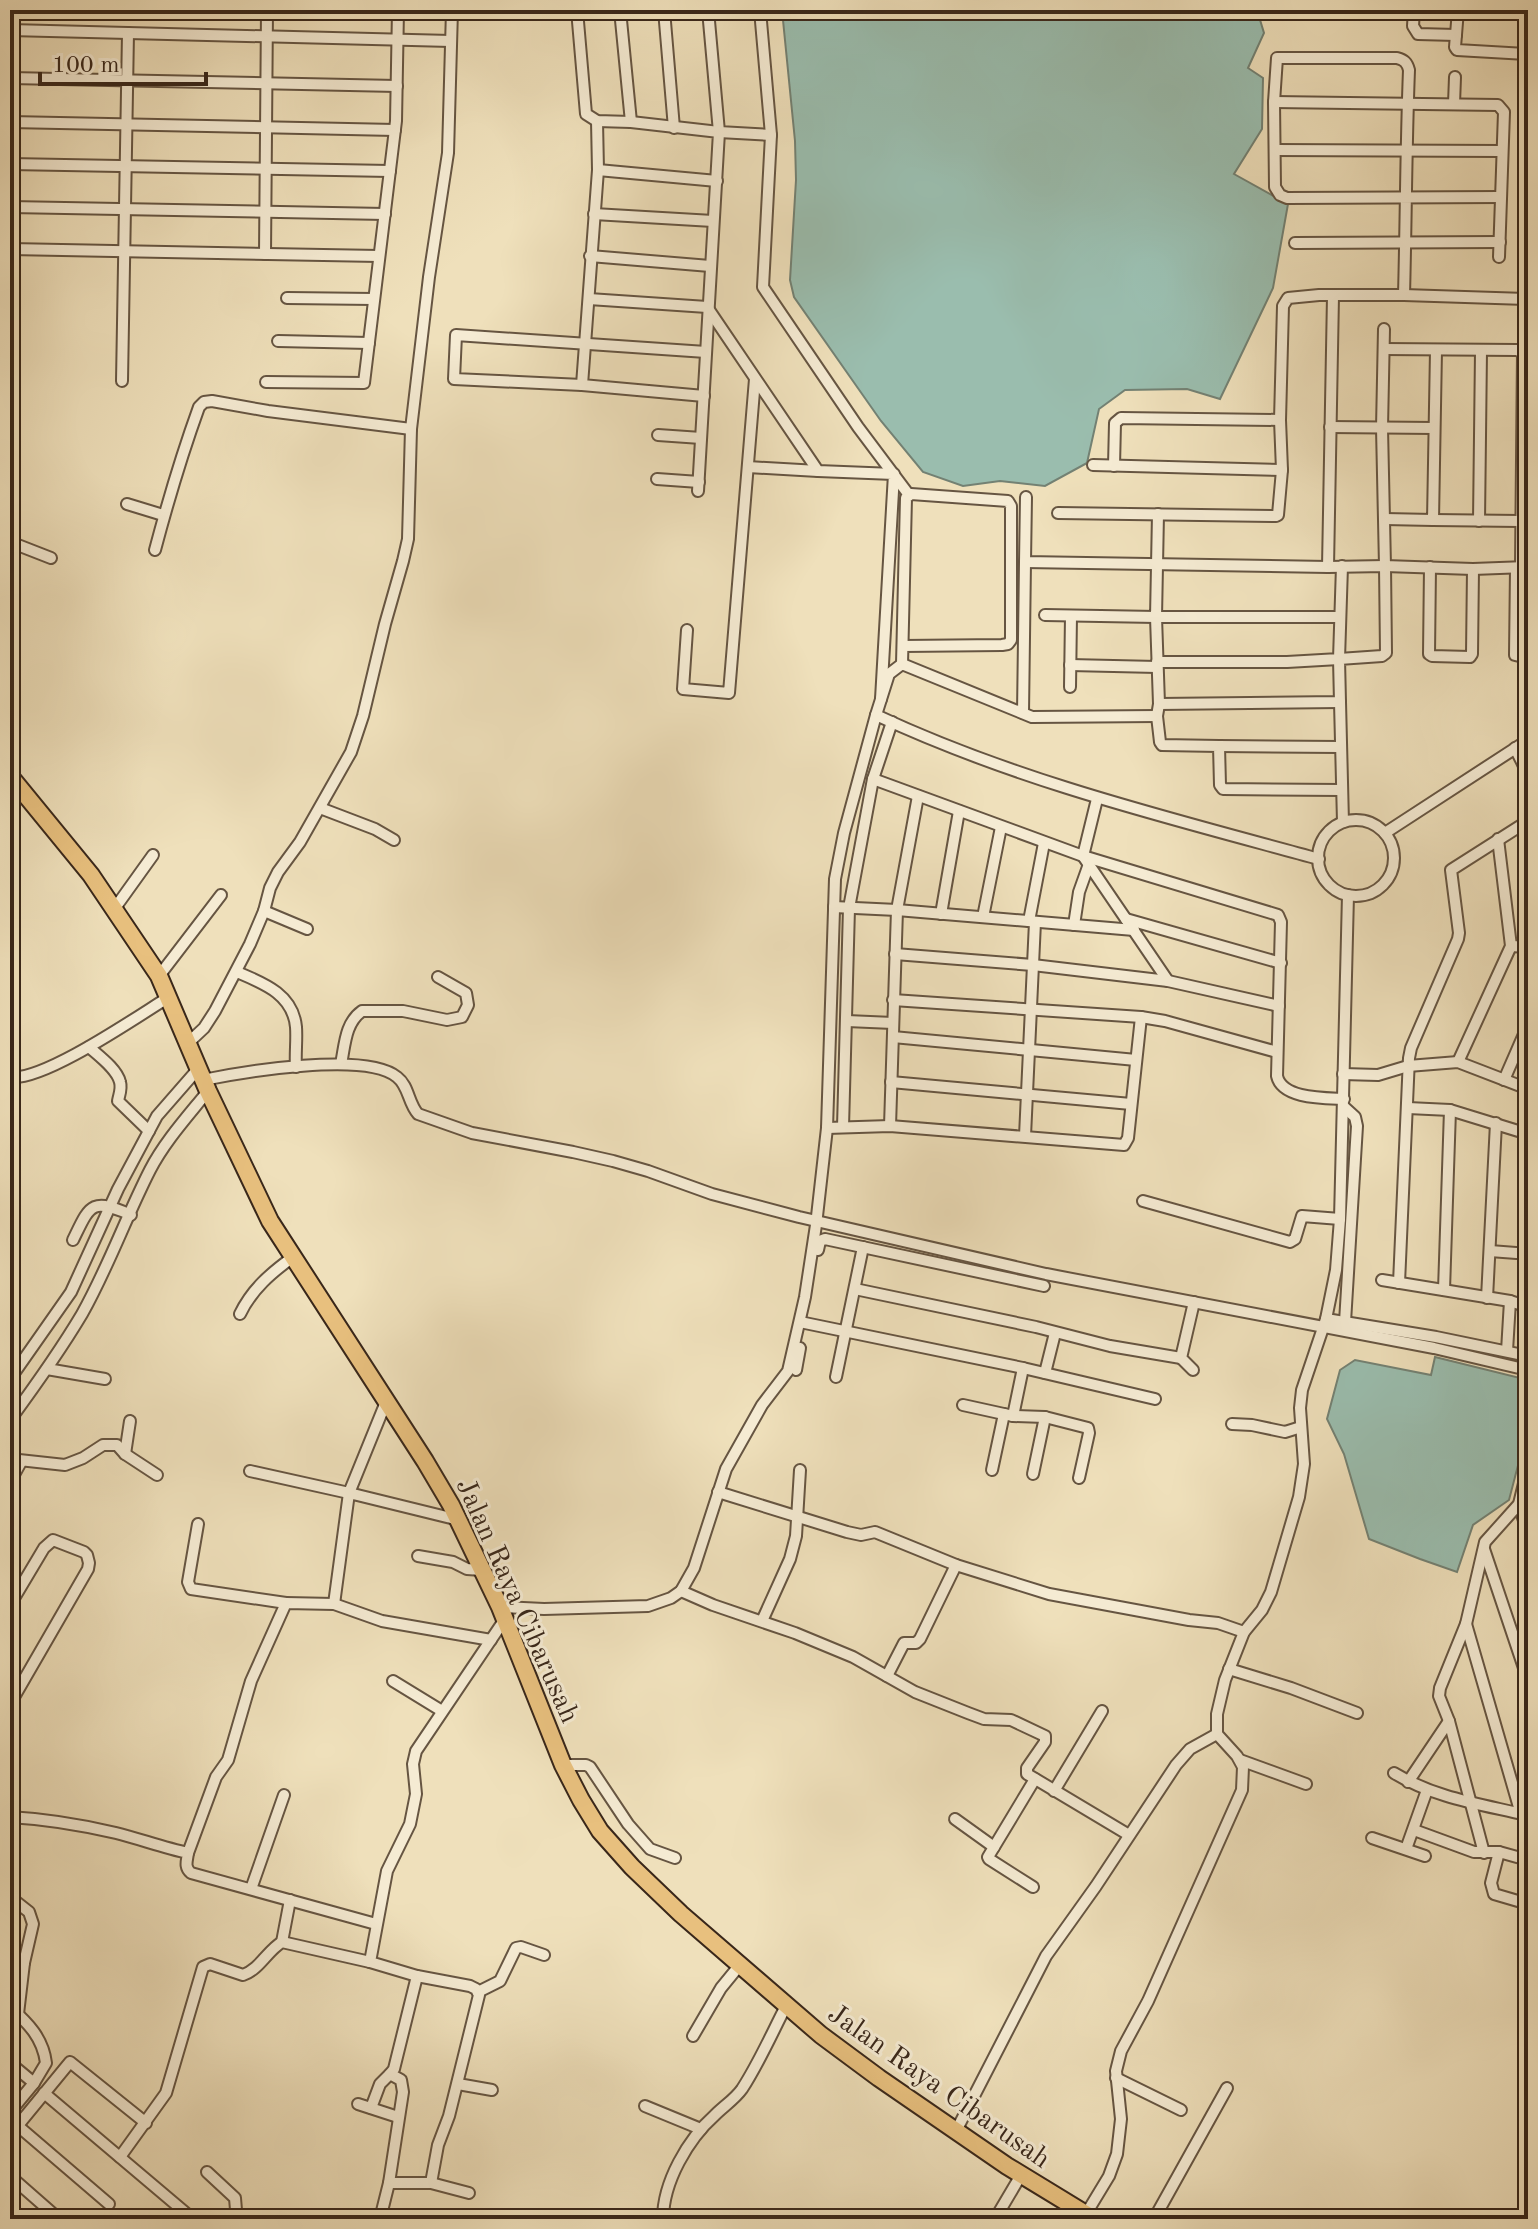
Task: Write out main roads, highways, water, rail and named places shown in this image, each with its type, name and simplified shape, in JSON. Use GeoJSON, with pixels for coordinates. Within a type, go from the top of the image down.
{"type":"FeatureCollection","features":[{"type":"Feature","properties":{"kind":"main road","name":"Jalan Raya Cibarusah"},"geometry":{"type":"LineString","coordinates":[[10,776],[115,908],[159,976],[262,1206],[425,1461],[459,1520],[502,1613],[563,1765],[586,1810],[611,1844],[656,1891],[739,1966],[852,2059],[1021,2175],[1090,2217]]}}]}
